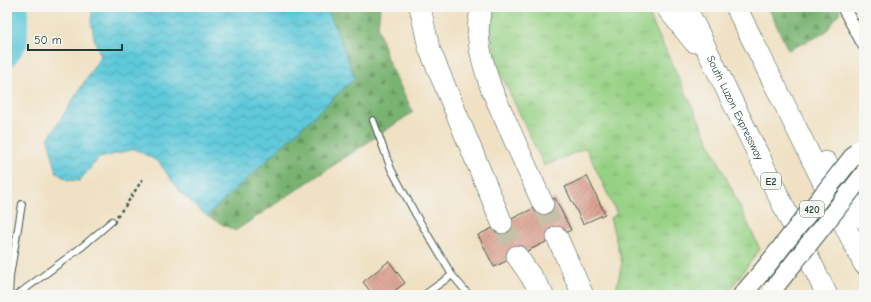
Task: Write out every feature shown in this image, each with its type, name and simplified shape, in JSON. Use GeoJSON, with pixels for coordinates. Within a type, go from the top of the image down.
{"type":"FeatureCollection","features":[{"type":"Feature","properties":{"kind":"highway"},"geometry":{"type":"LineString","coordinates":[[420,7],[429,48],[502,223]]}},
{"type":"Feature","properties":{"kind":"highway"},"geometry":{"type":"LineString","coordinates":[[482,7],[478,36],[484,68],[491,88],[543,204]]}},
{"type":"Feature","properties":{"kind":"highway"},"geometry":{"type":"LineString","coordinates":[[666,7],[718,72]]}},
{"type":"Feature","properties":{"kind":"highway","name":"South Luzon Expressway"},"geometry":{"type":"LineString","coordinates":[[686,7],[827,295]]}},
{"type":"Feature","properties":{"kind":"highway"},"geometry":{"type":"LineString","coordinates":[[736,7],[864,264]]}},
{"type":"Feature","properties":{"kind":"highway"},"geometry":{"type":"LineString","coordinates":[[764,64],[864,219]]}},
{"type":"Feature","properties":{"kind":"highway"},"geometry":{"type":"LineString","coordinates":[[558,237],[583,295]]}},
{"type":"Feature","properties":{"kind":"highway"},"geometry":{"type":"LineString","coordinates":[[517,256],[543,295]]}},
{"type":"Feature","properties":{"kind":"main road","name":"420"},"geometry":{"type":"LineString","coordinates":[[742,295],[861,146]]}},
{"type":"Feature","properties":{"kind":"main road","name":"420"},"geometry":{"type":"LineString","coordinates":[[771,292],[864,174]]}},
{"type":"Feature","properties":{"kind":"street"},"geometry":{"type":"LineString","coordinates":[[843,7],[864,45]]}},
{"type":"Feature","properties":{"kind":"lane"},"geometry":{"type":"LineString","coordinates":[[373,120],[391,169],[416,215],[452,275],[469,295]]}},
{"type":"Feature","properties":{"kind":"lane"},"geometry":{"type":"LineString","coordinates":[[9,295],[10,276],[22,204]]}},
{"type":"Feature","properties":{"kind":"lane"},"geometry":{"type":"LineString","coordinates":[[17,295],[83,246],[112,221]]}},
{"type":"Feature","properties":{"kind":"lane"},"geometry":{"type":"LineString","coordinates":[[424,295],[452,275]]}},
{"type":"Feature","properties":{"kind":"path"},"geometry":{"type":"LineString","coordinates":[[112,221],[126,205],[144,177]]}},
{"type":"Feature","properties":{"kind":"green space"},"geometry":{"type":"Polygon","coordinates":[[[327,7],[380,7],[378,28],[387,59],[413,112],[235,231],[207,216],[355,78],[327,7]]]}},
{"type":"Feature","properties":{"kind":"green space"},"geometry":{"type":"Polygon","coordinates":[[[491,7],[645,7],[760,249],[726,295],[615,295],[622,263],[610,218],[617,214],[586,148],[544,166],[501,74],[491,38],[489,13],[491,7]]]}},
{"type":"Feature","properties":{"kind":"green space"},"geometry":{"type":"Polygon","coordinates":[[[768,7],[839,7],[840,12],[825,33],[788,50],[768,7]]]}},
{"type":"Feature","properties":{"kind":"water"},"geometry":{"type":"Polygon","coordinates":[[[93,7],[327,7],[355,78],[207,216],[180,192],[159,162],[135,149],[99,158],[79,181],[68,180],[57,173],[48,139],[101,56],[95,42],[91,21],[93,7]]]}},
{"type":"Feature","properties":{"kind":"building"},"geometry":{"type":"Polygon","coordinates":[[[587,176],[605,214],[583,224],[565,187],[587,176]]]}},
{"type":"Feature","properties":{"kind":"building"},"geometry":{"type":"Polygon","coordinates":[[[555,198],[571,230],[494,267],[478,235],[555,198]]]}},
{"type":"Feature","properties":{"kind":"building"},"geometry":{"type":"Polygon","coordinates":[[[389,261],[405,283],[389,295],[373,295],[363,282],[389,261]]]}},
{"type":"Feature","properties":{"kind":"waterway"},"geometry":{"type":"LineString","coordinates":[[7,55],[16,42],[17,7]]}},
{"type":"Feature","properties":{"kind":"tunnel"},"geometry":{"type":"LineString","coordinates":[[543,204],[557,237]]}},
{"type":"Feature","properties":{"kind":"tunnel"},"geometry":{"type":"LineString","coordinates":[[502,223],[517,256]]}}]}
